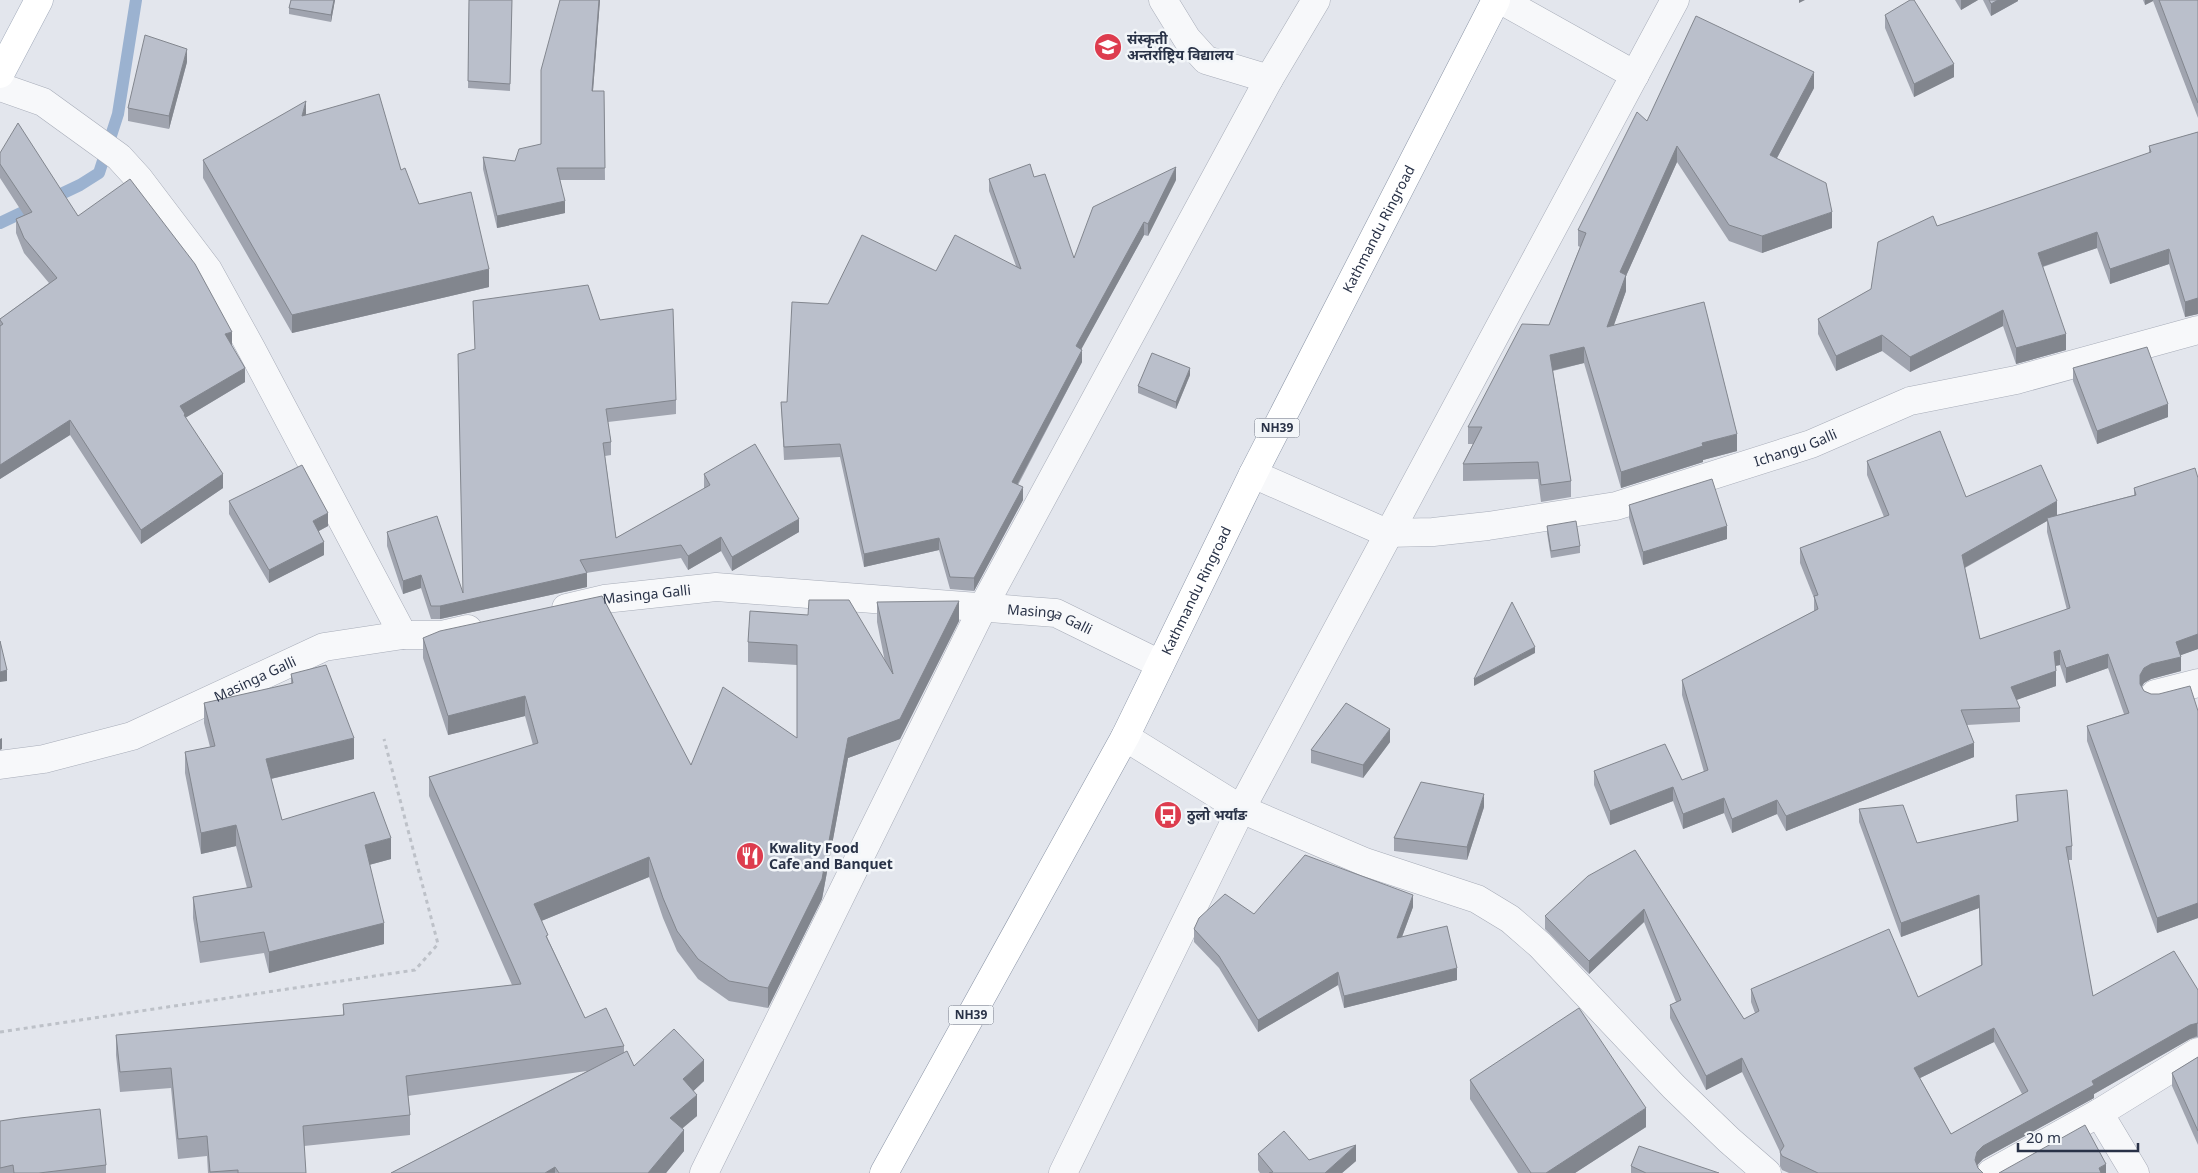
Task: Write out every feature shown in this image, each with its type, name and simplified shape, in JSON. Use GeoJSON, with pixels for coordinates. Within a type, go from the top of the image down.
{"type":"FeatureCollection","features":[{"type":"Feature","properties":{"kind":"main road"},"geometry":{"type":"LineString","coordinates":[[0,74],[39,0]]}},
{"type":"Feature","properties":{"kind":"main road","name":"Kathmandu Ringroad"},"geometry":{"type":"LineString","coordinates":[[884,1173],[1125,737],[1253,474],[1496,0]]}},
{"type":"Feature","properties":{"kind":"street"},"geometry":{"type":"LineString","coordinates":[[1163,0],[1187,39],[1206,60],[1269,79]]}},
{"type":"Feature","properties":{"kind":"street"},"geometry":{"type":"LineString","coordinates":[[704,1173],[983,607],[1269,79],[1316,0]]}},
{"type":"Feature","properties":{"kind":"street"},"geometry":{"type":"LineString","coordinates":[[1501,0],[1636,75]]}},
{"type":"Feature","properties":{"kind":"street"},"geometry":{"type":"LineString","coordinates":[[1063,1173],[1241,809],[1387,533],[1675,0]]}},
{"type":"Feature","properties":{"kind":"street"},"geometry":{"type":"LineString","coordinates":[[0,87],[43,102],[119,157],[139,179],[208,270],[403,635]]}},
{"type":"Feature","properties":{"kind":"street","name":"Ichangu Galli"},"geometry":{"type":"LineString","coordinates":[[1387,533],[1433,532],[1470,528],[1616,506],[1811,444],[1910,400],[2016,380],[2198,330]]}},
{"type":"Feature","properties":{"kind":"street"},"geometry":{"type":"LineString","coordinates":[[1253,474],[1387,533]]}},
{"type":"Feature","properties":{"kind":"street","name":"Masinga Galli"},"geometry":{"type":"LineString","coordinates":[[537,614],[604,599],[716,586],[983,607],[1056,613],[1160,664]]}},
{"type":"Feature","properties":{"kind":"street","name":"Masinga Galli"},"geometry":{"type":"LineString","coordinates":[[0,766],[44,759],[132,736],[324,647],[403,635],[442,634],[489,624]]}},
{"type":"Feature","properties":{"kind":"street"},"geometry":{"type":"LineString","coordinates":[[2155,694],[2198,683]]}},
{"type":"Feature","properties":{"kind":"street"},"geometry":{"type":"LineString","coordinates":[[1125,737],[1241,809],[1365,862],[1477,899],[1510,919],[1540,945],[1674,1087],[1729,1140],[1767,1173]]}},
{"type":"Feature","properties":{"kind":"street"},"geometry":{"type":"LineString","coordinates":[[1992,1173],[2100,1113],[2198,1052]]}},
{"type":"Feature","properties":{"kind":"street"},"geometry":{"type":"LineString","coordinates":[[2100,1113],[2136,1173]]}},
{"type":"Feature","properties":{"kind":"path"},"geometry":{"type":"LineString","coordinates":[[0,1032],[415,970],[438,944],[384,739]]}},
{"type":"Feature","properties":{"kind":"building"},"geometry":{"type":"Polygon","coordinates":[[[291,0],[334,0],[331,15],[289,8],[291,0]]]}},
{"type":"Feature","properties":{"kind":"building"},"geometry":{"type":"Polygon","coordinates":[[[469,0],[512,0],[510,84],[468,81],[469,0]]]}},
{"type":"Feature","properties":{"kind":"building"},"geometry":{"type":"Polygon","coordinates":[[[560,0],[599,0],[592,91],[604,91],[605,168],[557,168],[565,201],[497,216],[483,157],[515,161],[519,149],[541,144],[541,70],[560,0]]]}},
{"type":"Feature","properties":{"kind":"building"},"geometry":{"type":"Polygon","coordinates":[[[1910,0],[1914,0],[1954,64],[1914,84],[1885,15],[1910,0]]]}},
{"type":"Feature","properties":{"kind":"building"},"geometry":{"type":"Polygon","coordinates":[[[1989,0],[1998,0],[1991,4],[1989,0]]]}},
{"type":"Feature","properties":{"kind":"building"},"geometry":{"type":"Polygon","coordinates":[[[2159,0],[2198,0],[2198,103],[2159,0]]]}},
{"type":"Feature","properties":{"kind":"building"},"geometry":{"type":"Polygon","coordinates":[[[1696,16],[1814,72],[1770,155],[1826,183],[1832,212],[1762,236],[1729,225],[1677,146],[1620,272],[1626,275],[1607,327],[1704,302],[1737,434],[1702,443],[1703,446],[1621,472],[1584,347],[1550,355],[1571,481],[1541,485],[1538,462],[1463,464],[1482,427],[1468,427],[1522,324],[1549,325],[1586,233],[1578,230],[1637,112],[1647,121],[1696,16]]]}},
{"type":"Feature","properties":{"kind":"building"},"geometry":{"type":"Polygon","coordinates":[[[145,35],[187,49],[169,116],[128,108],[145,35]]]}},
{"type":"Feature","properties":{"kind":"building"},"geometry":{"type":"Polygon","coordinates":[[[379,94],[401,170],[405,168],[419,204],[471,192],[489,269],[292,315],[203,160],[306,101],[302,116],[379,94]]]}},
{"type":"Feature","properties":{"kind":"building"},"geometry":{"type":"Polygon","coordinates":[[[18,123],[78,216],[130,179],[195,264],[232,332],[225,334],[245,368],[180,406],[223,474],[141,530],[70,420],[0,465],[0,326],[3,324],[0,319],[57,278],[24,238],[16,219],[32,212],[0,164],[0,153],[18,123]]]}},
{"type":"Feature","properties":{"kind":"building"},"geometry":{"type":"Polygon","coordinates":[[[2198,132],[2198,298],[2185,302],[2169,249],[2110,269],[2097,232],[2038,253],[2066,334],[2016,348],[2003,310],[1910,357],[1882,335],[1836,356],[1818,319],[1871,289],[1878,242],[1933,216],[1937,226],[2151,152],[2149,146],[2198,132]]]}},
{"type":"Feature","properties":{"kind":"building"},"geometry":{"type":"Polygon","coordinates":[[[1030,164],[1034,177],[1045,174],[1074,258],[1093,207],[1176,167],[1148,224],[1144,222],[1076,346],[1082,350],[1012,482],[1023,487],[974,578],[950,577],[939,538],[864,554],[840,444],[784,447],[781,402],[787,402],[792,302],[828,304],[862,235],[936,271],[955,235],[1021,269],[989,179],[1030,164]]]}},
{"type":"Feature","properties":{"kind":"building"},"geometry":{"type":"Polygon","coordinates":[[[588,285],[600,320],[673,309],[676,400],[606,409],[611,442],[603,443],[616,538],[710,485],[704,474],[755,444],[799,519],[732,557],[721,537],[688,556],[681,545],[580,560],[587,573],[440,606],[431,606],[421,575],[403,581],[387,532],[437,516],[463,593],[458,354],[475,349],[473,301],[588,285]]]}},
{"type":"Feature","properties":{"kind":"building"},"geometry":{"type":"Polygon","coordinates":[[[2147,347],[2168,404],[2097,431],[2073,368],[2147,347]]]}},
{"type":"Feature","properties":{"kind":"building"},"geometry":{"type":"Polygon","coordinates":[[[1152,353],[1190,368],[1176,402],[1138,386],[1152,353]]]}},
{"type":"Feature","properties":{"kind":"building"},"geometry":{"type":"Polygon","coordinates":[[[1940,431],[1966,497],[2041,465],[2057,501],[1962,555],[1980,639],[2070,608],[2047,518],[2136,495],[2134,488],[2195,468],[2198,478],[2198,634],[2176,642],[2181,657],[2151,664],[2144,668],[2140,675],[2140,684],[2144,691],[2151,694],[2159,694],[2190,686],[2198,711],[2198,903],[2157,918],[2087,726],[2129,713],[2108,654],[2066,668],[2060,650],[2054,652],[2056,671],[2011,687],[2020,708],[1961,710],[1974,743],[1786,816],[1777,800],[1732,819],[1724,798],[1683,814],[1673,787],[1610,811],[1594,771],[1665,744],[1682,780],[1708,770],[1682,680],[1818,609],[1814,596],[1818,595],[1800,548],[1889,515],[1867,461],[1940,431]]]}},
{"type":"Feature","properties":{"kind":"building"},"geometry":{"type":"Polygon","coordinates":[[[302,465],[328,513],[313,521],[324,542],[269,570],[229,501],[302,465]]]}},
{"type":"Feature","properties":{"kind":"building"},"geometry":{"type":"Polygon","coordinates":[[[1712,479],[1727,526],[1643,552],[1629,505],[1712,479]]]}},
{"type":"Feature","properties":{"kind":"building"},"geometry":{"type":"Polygon","coordinates":[[[1576,521],[1580,546],[1551,551],[1547,526],[1576,521]]]}},
{"type":"Feature","properties":{"kind":"building"},"geometry":{"type":"Polygon","coordinates":[[[602,596],[691,765],[723,687],[797,738],[797,645],[748,642],[750,611],[808,615],[809,600],[849,600],[893,674],[877,602],[959,601],[900,719],[848,738],[822,879],[768,988],[729,981],[698,959],[677,931],[649,857],[534,904],[548,935],[546,936],[585,1018],[606,1008],[624,1046],[406,1076],[410,1115],[303,1126],[306,1173],[238,1173],[238,1170],[210,1172],[207,1136],[178,1139],[171,1068],[120,1072],[116,1035],[344,1015],[343,1004],[521,984],[429,777],[538,743],[525,696],[448,716],[423,638],[440,631],[602,596]]]}},
{"type":"Feature","properties":{"kind":"building"},"geometry":{"type":"Polygon","coordinates":[[[1512,602],[1535,647],[1474,679],[1512,602]]]}},
{"type":"Feature","properties":{"kind":"building"},"geometry":{"type":"Polygon","coordinates":[[[0,641],[7,670],[0,672],[0,641]]]}},
{"type":"Feature","properties":{"kind":"building"},"geometry":{"type":"Polygon","coordinates":[[[326,665],[354,738],[266,759],[282,820],[374,792],[391,838],[365,845],[384,923],[269,952],[264,932],[200,942],[193,897],[252,887],[236,825],[201,833],[185,752],[215,746],[204,703],[293,683],[291,674],[326,665]]]}},
{"type":"Feature","properties":{"kind":"building"},"geometry":{"type":"Polygon","coordinates":[[[1346,703],[1390,729],[1363,765],[1311,750],[1346,703]]]}},
{"type":"Feature","properties":{"kind":"building"},"geometry":{"type":"Polygon","coordinates":[[[1421,782],[1484,794],[1467,847],[1394,838],[1421,782]]]}},
{"type":"Feature","properties":{"kind":"building"},"geometry":{"type":"Polygon","coordinates":[[[2067,790],[2072,846],[2066,847],[2093,996],[2174,951],[2198,990],[2198,1023],[2190,1025],[2092,1081],[2094,1085],[1983,1146],[1977,1152],[1975,1160],[1978,1168],[1983,1173],[1818,1173],[1782,1156],[1780,1152],[1784,1146],[1742,1058],[1706,1076],[1670,1005],[1681,1000],[1644,909],[1589,961],[1545,916],[1588,876],[1635,850],[1744,1019],[1759,1011],[1751,989],[1889,929],[1918,997],[1982,965],[1979,895],[1901,923],[1859,809],[1903,805],[1917,843],[2018,821],[2016,795],[2067,790]],[[1994,1028],[1914,1068],[1951,1134],[2028,1091],[1994,1028]]]}},
{"type":"Feature","properties":{"kind":"building"},"geometry":{"type":"Polygon","coordinates":[[[1305,855],[1413,895],[1397,938],[1447,926],[1457,968],[1344,996],[1338,972],[1258,1020],[1219,956],[1194,929],[1199,918],[1225,894],[1254,914],[1305,855]]]}},
{"type":"Feature","properties":{"kind":"building"},"geometry":{"type":"Polygon","coordinates":[[[1579,1008],[1646,1108],[1546,1173],[1531,1173],[1470,1080],[1579,1008]]]}},
{"type":"Feature","properties":{"kind":"building"},"geometry":{"type":"Polygon","coordinates":[[[674,1029],[704,1060],[683,1079],[697,1095],[670,1118],[684,1130],[648,1173],[559,1173],[555,1167],[545,1173],[391,1173],[627,1051],[634,1066],[674,1029]]]}},
{"type":"Feature","properties":{"kind":"building"},"geometry":{"type":"Polygon","coordinates":[[[2198,1057],[2198,1131],[2172,1073],[2198,1057]]]}},
{"type":"Feature","properties":{"kind":"building"},"geometry":{"type":"Polygon","coordinates":[[[100,1109],[106,1165],[39,1173],[14,1173],[13,1165],[0,1168],[0,1121],[100,1109]]]}},
{"type":"Feature","properties":{"kind":"building"},"geometry":{"type":"Polygon","coordinates":[[[2085,1125],[2106,1164],[2099,1168],[2101,1173],[1999,1173],[2085,1125]]]}},
{"type":"Feature","properties":{"kind":"building"},"geometry":{"type":"Polygon","coordinates":[[[1284,1131],[1309,1160],[1356,1145],[1325,1173],[1269,1173],[1273,1172],[1258,1154],[1284,1131]]]}},
{"type":"Feature","properties":{"kind":"building"},"geometry":{"type":"Polygon","coordinates":[[[1639,1146],[1719,1173],[1646,1173],[1631,1166],[1639,1146]]]}},
{"type":"Feature","properties":{"kind":"waterway"},"geometry":{"type":"LineString","coordinates":[[0,223],[80,185],[99,173],[118,114],[136,0]]}},
{"type":"Feature","properties":{"kind":"place","name":"संस्कृती अन्तर्राष्ट्रिय विद्यालय"},"geometry":{"type":"Point","coordinates":[1108,47]}},
{"type":"Feature","properties":{"kind":"place","name":"ठुलो भर्यांङ"},"geometry":{"type":"Point","coordinates":[1168,815]}},
{"type":"Feature","properties":{"kind":"place","name":"Kwality Food Cafe and Banquet"},"geometry":{"type":"Point","coordinates":[750,856]}}]}
